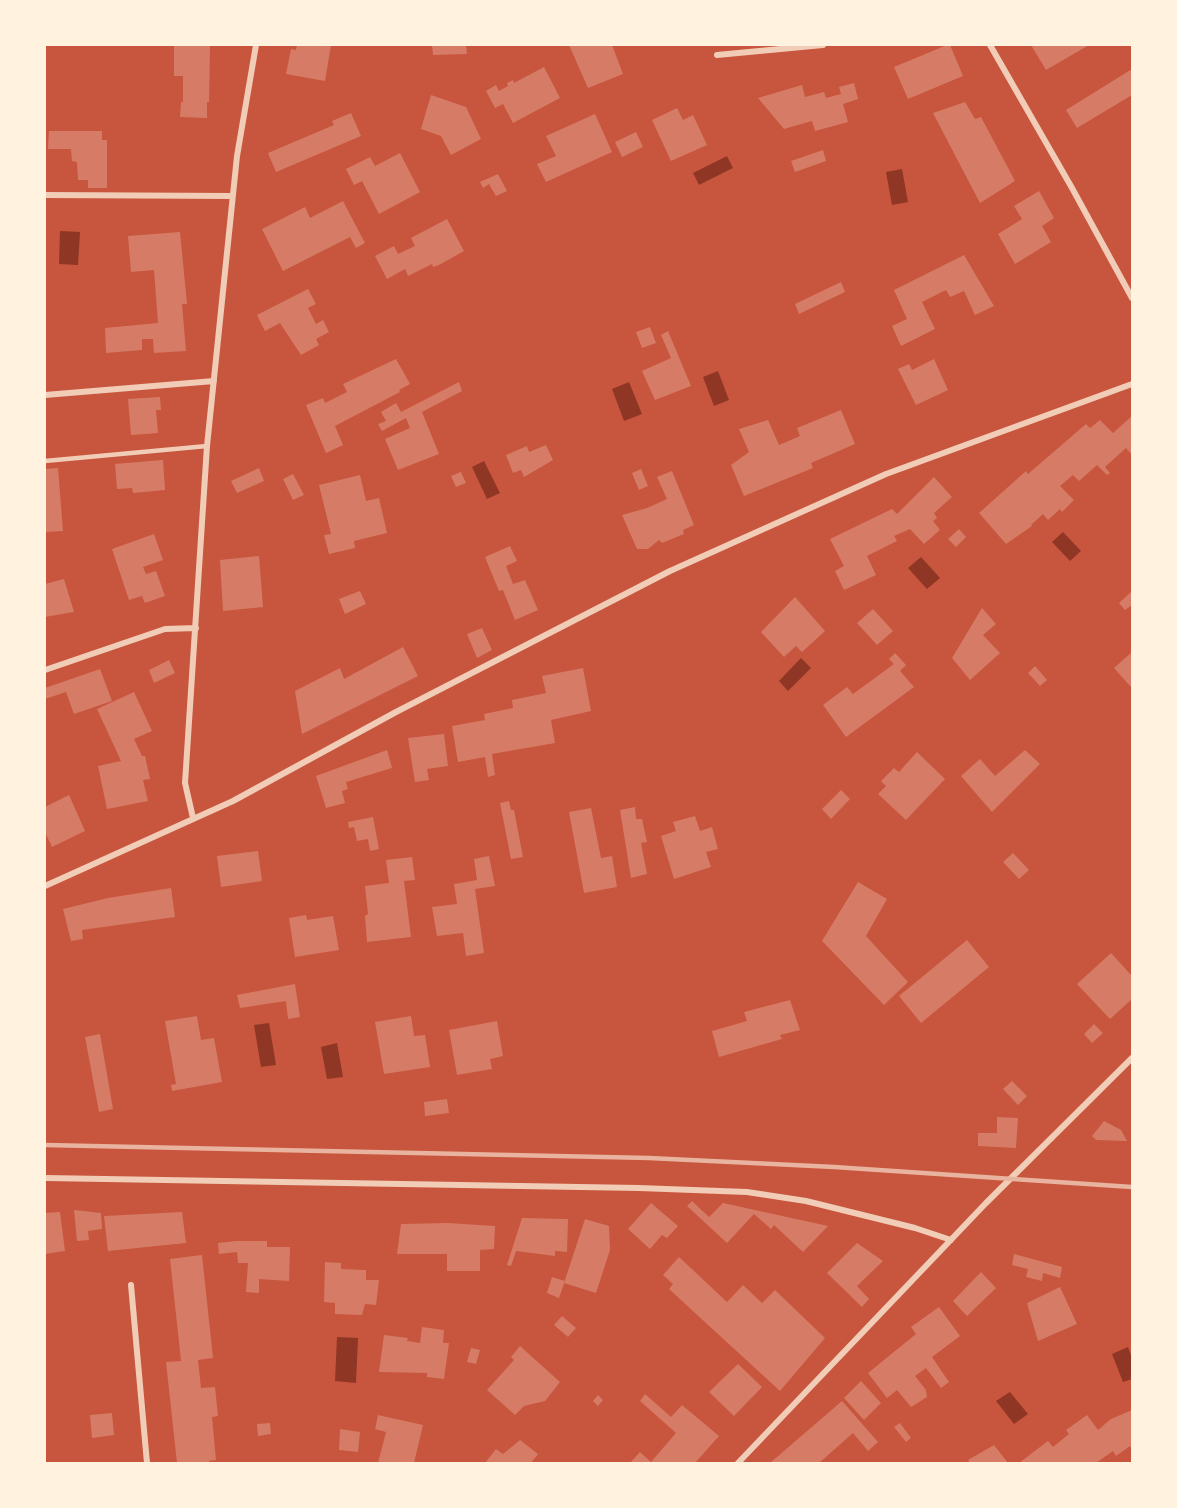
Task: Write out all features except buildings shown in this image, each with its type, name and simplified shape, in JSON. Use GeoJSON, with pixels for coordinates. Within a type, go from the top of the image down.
{"type":"FeatureCollection","features":[{"type":"Feature","properties":{"kind":"street"},"geometry":{"type":"LineString","coordinates":[[193,818],[185,783],[207,447],[232,196],[256,45]]}},
{"type":"Feature","properties":{"kind":"street"},"geometry":{"type":"LineString","coordinates":[[717,55],[823,45]]}},
{"type":"Feature","properties":{"kind":"street"},"geometry":{"type":"LineString","coordinates":[[990,45],[1132,298]]}},
{"type":"Feature","properties":{"kind":"street"},"geometry":{"type":"LineString","coordinates":[[45,195],[232,196]]}},
{"type":"Feature","properties":{"kind":"street"},"geometry":{"type":"LineString","coordinates":[[45,395],[214,381]]}},
{"type":"Feature","properties":{"kind":"street"},"geometry":{"type":"LineString","coordinates":[[45,886],[233,801],[396,712],[670,571],[886,474],[1132,384]]}},
{"type":"Feature","properties":{"kind":"street"},"geometry":{"type":"LineString","coordinates":[[45,670],[165,629],[196,628]]}},
{"type":"Feature","properties":{"kind":"street"},"geometry":{"type":"LineString","coordinates":[[738,1463],[951,1240],[1132,1058]]}},
{"type":"Feature","properties":{"kind":"street"},"geometry":{"type":"LineString","coordinates":[[45,1178],[747,1191],[806,1201],[915,1228],[951,1240]]}},
{"type":"Feature","properties":{"kind":"street"},"geometry":{"type":"LineString","coordinates":[[131,1285],[147,1463]]}},
{"type":"Feature","properties":{"kind":"lane"},"geometry":{"type":"LineString","coordinates":[[45,460],[207,447]]}},
{"type":"Feature","properties":{"kind":"shaded area"},"geometry":{"type":"Polygon","coordinates":[[[727,156],[733,168],[699,185],[693,173],[727,156]]]}},
{"type":"Feature","properties":{"kind":"shaded area"},"geometry":{"type":"Polygon","coordinates":[[[902,169],[908,202],[892,205],[886,172],[902,169]]]}},
{"type":"Feature","properties":{"kind":"shaded area"},"geometry":{"type":"Polygon","coordinates":[[[60,231],[80,232],[78,265],[59,264],[60,231]]]}},
{"type":"Feature","properties":{"kind":"shaded area"},"geometry":{"type":"Polygon","coordinates":[[[718,371],[729,400],[714,406],[703,377],[718,371]]]}},
{"type":"Feature","properties":{"kind":"shaded area"},"geometry":{"type":"Polygon","coordinates":[[[629,382],[642,414],[624,421],[612,389],[629,382]]]}},
{"type":"Feature","properties":{"kind":"shaded area"},"geometry":{"type":"Polygon","coordinates":[[[484,461],[500,493],[487,499],[472,467],[484,461]]]}},
{"type":"Feature","properties":{"kind":"shaded area"},"geometry":{"type":"Polygon","coordinates":[[[1063,532],[1081,551],[1070,561],[1052,542],[1063,532]]]}},
{"type":"Feature","properties":{"kind":"shaded area"},"geometry":{"type":"Polygon","coordinates":[[[921,557],[940,578],[927,589],[908,568],[921,557]]]}},
{"type":"Feature","properties":{"kind":"shaded area"},"geometry":{"type":"Polygon","coordinates":[[[801,658],[811,668],[788,691],[779,681],[801,658]]]}},
{"type":"Feature","properties":{"kind":"shaded area"},"geometry":{"type":"Polygon","coordinates":[[[269,1023],[276,1065],[261,1067],[254,1025],[269,1023]]]}},
{"type":"Feature","properties":{"kind":"shaded area"},"geometry":{"type":"Polygon","coordinates":[[[337,1043],[343,1077],[327,1079],[321,1047],[337,1043]]]}},
{"type":"Feature","properties":{"kind":"shaded area"},"geometry":{"type":"Polygon","coordinates":[[[337,1337],[358,1338],[356,1383],[335,1381],[337,1337]]]}},
{"type":"Feature","properties":{"kind":"shaded area"},"geometry":{"type":"Polygon","coordinates":[[[1128,1347],[1132,1358],[1132,1379],[1123,1382],[1112,1354],[1128,1347]]]}},
{"type":"Feature","properties":{"kind":"shaded area"},"geometry":{"type":"Polygon","coordinates":[[[1010,1392],[1028,1414],[1014,1424],[996,1401],[1010,1392]]]}},
{"type":"Feature","properties":{"kind":"railway"},"geometry":{"type":"LineString","coordinates":[[45,1145],[649,1158],[834,1167],[1132,1187]]}}]}
